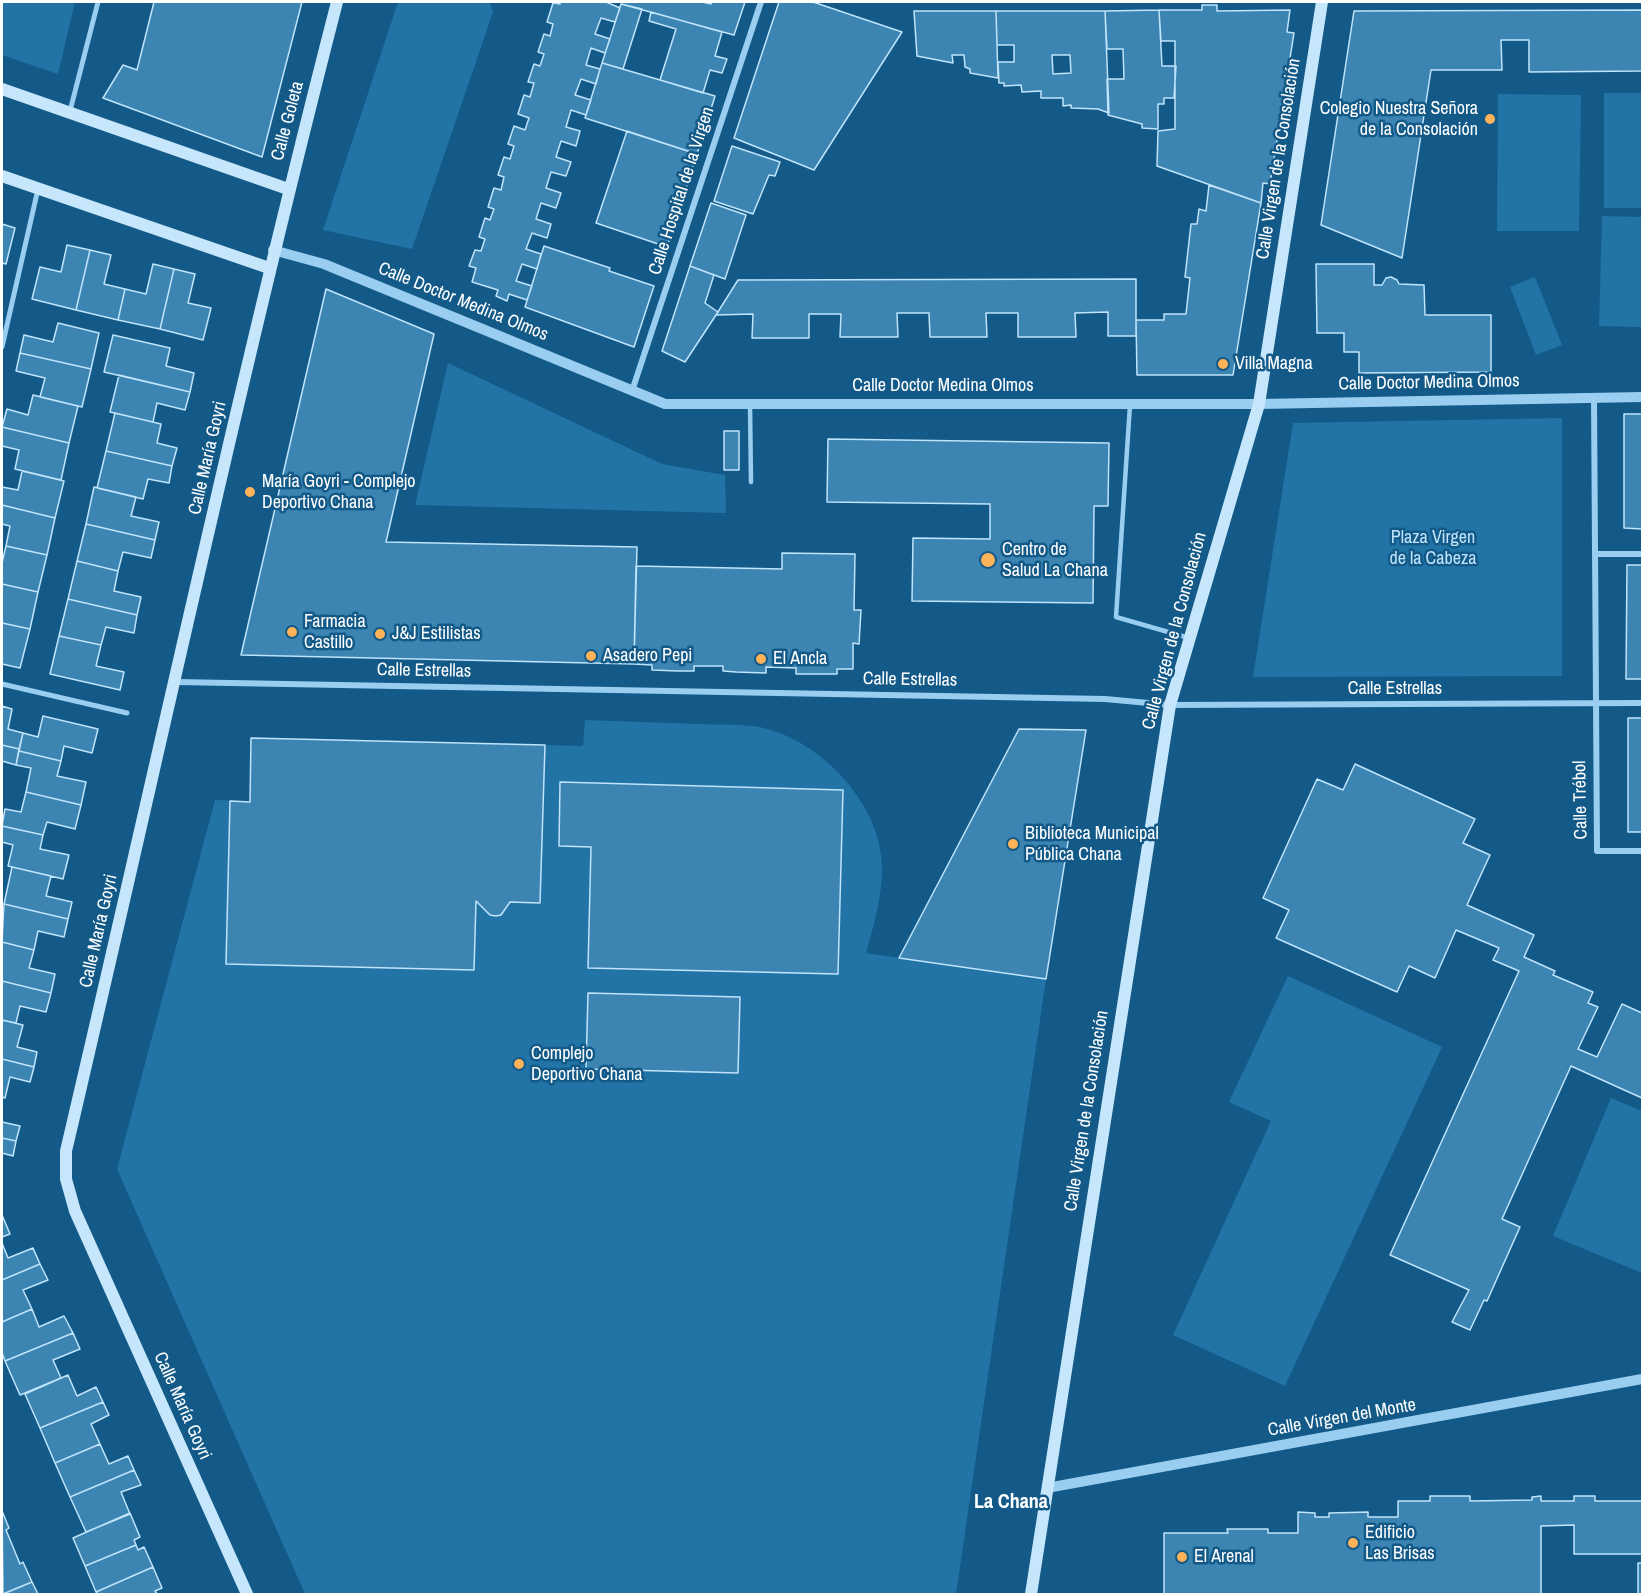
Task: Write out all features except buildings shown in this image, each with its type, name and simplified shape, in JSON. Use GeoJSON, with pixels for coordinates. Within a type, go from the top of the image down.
{"type":"FeatureCollection","features":[{"type":"Feature","properties":{"kind":"main road","name":"Calle Goleta"},"geometry":{"type":"LineString","coordinates":[[273,250],[337,2]]}},
{"type":"Feature","properties":{"kind":"main road","name":"Calle Virgen de la Consolación"},"geometry":{"type":"LineString","coordinates":[[1031,1594],[1170,705],[1259,404],[1322,2]]}},
{"type":"Feature","properties":{"kind":"main road"},"geometry":{"type":"LineString","coordinates":[[2,88],[288,189]]}},
{"type":"Feature","properties":{"kind":"main road"},"geometry":{"type":"LineString","coordinates":[[2,176],[269,268]]}},
{"type":"Feature","properties":{"kind":"main road","name":"Calle María Goyri"},"geometry":{"type":"LineString","coordinates":[[247,1594],[75,1211],[66,1179],[66,1151],[176,682],[273,250]]}},
{"type":"Feature","properties":{"kind":"street"},"geometry":{"type":"LineString","coordinates":[[69,113],[98,2]]}},
{"type":"Feature","properties":{"kind":"street","name":"Calle Hospital de la Virgen"},"geometry":{"type":"LineString","coordinates":[[632,391],[761,2]]}},
{"type":"Feature","properties":{"kind":"street"},"geometry":{"type":"LineString","coordinates":[[2,347],[38,189]]}},
{"type":"Feature","properties":{"kind":"street","name":"Calle Doctor Medina Olmos"},"geometry":{"type":"LineString","coordinates":[[273,250],[324,264],[665,405],[1259,404],[1642,397]]}},
{"type":"Feature","properties":{"kind":"street"},"geometry":{"type":"LineString","coordinates":[[1594,398],[1595,703]]}},
{"type":"Feature","properties":{"kind":"street"},"geometry":{"type":"LineString","coordinates":[[1596,554],[1642,554]]}},
{"type":"Feature","properties":{"kind":"street","name":"Calle Estrellas"},"geometry":{"type":"LineString","coordinates":[[176,682],[1105,699],[1170,705],[1642,703]]}},
{"type":"Feature","properties":{"kind":"street"},"geometry":{"type":"LineString","coordinates":[[2,684],[127,713]]}},
{"type":"Feature","properties":{"kind":"street","name":"Calle Trébol"},"geometry":{"type":"LineString","coordinates":[[1595,703],[1597,851],[1642,851]]}},
{"type":"Feature","properties":{"kind":"street","name":"Calle Virgen del Monte"},"geometry":{"type":"LineString","coordinates":[[1047,1488],[1642,1379]]}},
{"type":"Feature","properties":{"kind":"lane"},"geometry":{"type":"LineString","coordinates":[[1130,404],[1116,616],[1189,638]]}},
{"type":"Feature","properties":{"kind":"lane"},"geometry":{"type":"LineString","coordinates":[[750,405],[751,482]]}},
{"type":"Feature","properties":{"kind":"green space"},"geometry":{"type":"Polygon","coordinates":[[[2,2],[75,2],[58,74],[2,55],[2,2]]]}},
{"type":"Feature","properties":{"kind":"green space"},"geometry":{"type":"Polygon","coordinates":[[[398,2],[490,2],[493,12],[412,249],[323,230],[398,2]]]}},
{"type":"Feature","properties":{"kind":"green space"},"geometry":{"type":"Polygon","coordinates":[[[1604,93],[1642,93],[1642,208],[1604,208],[1604,93]]]}},
{"type":"Feature","properties":{"kind":"green space"},"geometry":{"type":"Polygon","coordinates":[[[1498,94],[1581,95],[1579,231],[1497,231],[1498,94]]]}},
{"type":"Feature","properties":{"kind":"green space"},"geometry":{"type":"Polygon","coordinates":[[[1602,216],[1642,217],[1642,327],[1599,326],[1602,216]]]}},
{"type":"Feature","properties":{"kind":"green space"},"geometry":{"type":"Polygon","coordinates":[[[1535,277],[1562,345],[1536,355],[1510,287],[1535,277]]]}},
{"type":"Feature","properties":{"kind":"green space"},"geometry":{"type":"Polygon","coordinates":[[[448,363],[662,464],[725,475],[726,513],[415,505],[448,363]]]}},
{"type":"Feature","properties":{"kind":"green space","name":"Plaza Virgen de la Cabeza"},"geometry":{"type":"Polygon","coordinates":[[[1562,418],[1562,676],[1253,677],[1293,423],[1562,418]]]}},
{"type":"Feature","properties":{"kind":"green space","name":"Complejo Deportivo Chana"},"geometry":{"type":"Polygon","coordinates":[[[585,720],[753,726],[777,732],[800,743],[842,776],[858,797],[871,820],[879,844],[882,868],[881,890],[866,953],[1046,979],[956,1594],[305,1594],[117,1169],[215,800],[250,801],[251,738],[583,746],[585,720]]]}},
{"type":"Feature","properties":{"kind":"green space"},"geometry":{"type":"Polygon","coordinates":[[[1288,976],[1442,1047],[1285,1386],[1173,1335],[1271,1121],[1229,1102],[1288,976]]]}},
{"type":"Feature","properties":{"kind":"green space"},"geometry":{"type":"Polygon","coordinates":[[[1611,1098],[1642,1111],[1642,1273],[1553,1236],[1611,1098]]]}},
{"type":"Feature","properties":{"kind":"place","name":"Colegio Nuestra Señora de la Consolación"},"geometry":{"type":"Point","coordinates":[1490,119]}},
{"type":"Feature","properties":{"kind":"place","name":"Villa Magna"},"geometry":{"type":"Point","coordinates":[1223,364]}},
{"type":"Feature","properties":{"kind":"place","name":"María Goyri - Complejo Deportivo Chana"},"geometry":{"type":"Point","coordinates":[250,492]}},
{"type":"Feature","properties":{"kind":"place","name":"Centro de Salud La Chana"},"geometry":{"type":"Point","coordinates":[988,560]}},
{"type":"Feature","properties":{"kind":"place","name":"Farmacia Castillo"},"geometry":{"type":"Point","coordinates":[292,632]}},
{"type":"Feature","properties":{"kind":"place","name":"J&J Estilistas"},"geometry":{"type":"Point","coordinates":[380,634]}},
{"type":"Feature","properties":{"kind":"place","name":"Asadero Pepi"},"geometry":{"type":"Point","coordinates":[591,656]}},
{"type":"Feature","properties":{"kind":"place","name":"El Ancla"},"geometry":{"type":"Point","coordinates":[761,659]}},
{"type":"Feature","properties":{"kind":"place","name":"Biblioteca Municipal Pública Chana"},"geometry":{"type":"Point","coordinates":[1013,844]}},
{"type":"Feature","properties":{"kind":"place","name":"Complejo Deportivo Chana"},"geometry":{"type":"Point","coordinates":[519,1064]}},
{"type":"Feature","properties":{"kind":"place","name":"Edificio Las Brisas"},"geometry":{"type":"Point","coordinates":[1353,1543]}},
{"type":"Feature","properties":{"kind":"place","name":"El Arenal"},"geometry":{"type":"Point","coordinates":[1182,1557]}},
{"type":"Feature","properties":{"kind":"district","name":"La Chana"},"geometry":{"type":"Point","coordinates":[1011,1503]}}]}
